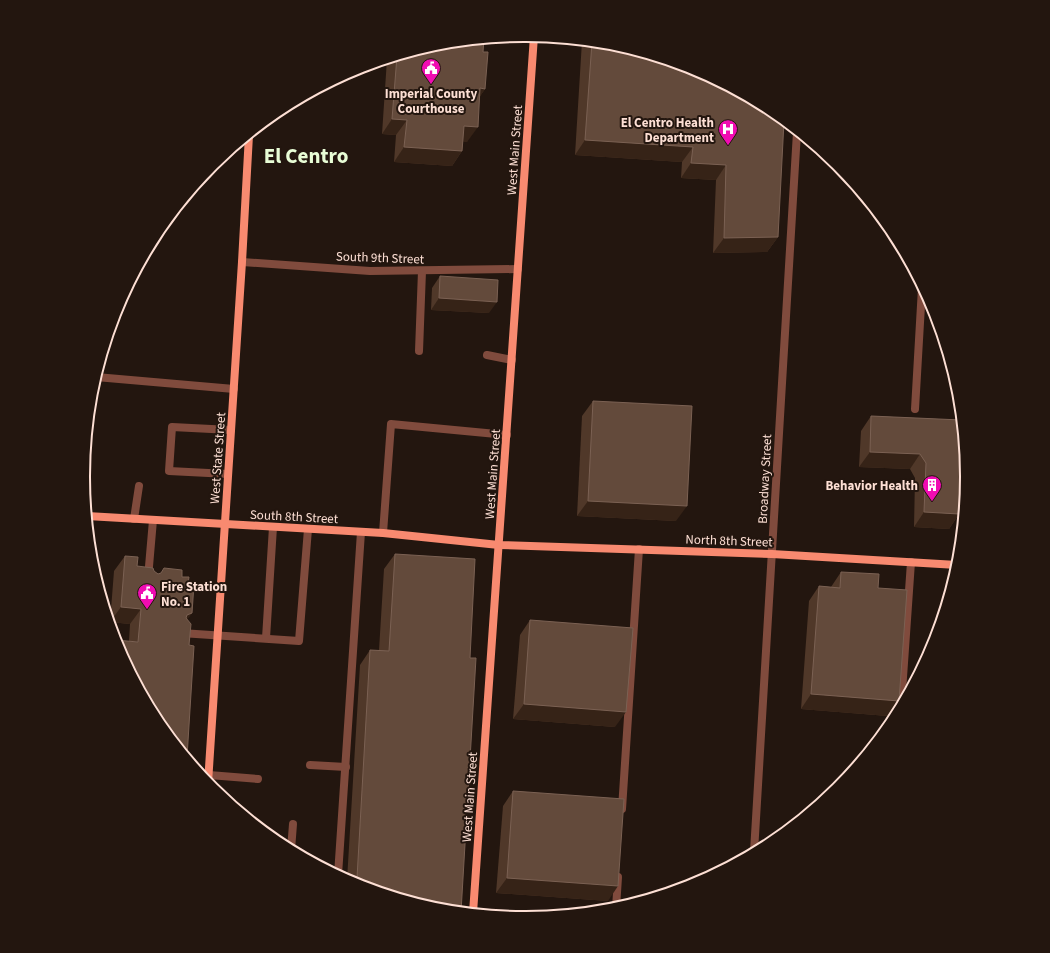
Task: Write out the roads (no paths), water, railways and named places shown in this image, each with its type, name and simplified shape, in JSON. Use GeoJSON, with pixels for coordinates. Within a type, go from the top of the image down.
{"type":"FeatureCollection","features":[{"type":"Feature","properties":{"kind":"street","name":"West Main Street"},"geometry":{"type":"LineString","coordinates":[[473,908],[534,42]]}},
{"type":"Feature","properties":{"kind":"street","name":"Broadway Street"},"geometry":{"type":"LineString","coordinates":[[754,845],[797,138]]}},
{"type":"Feature","properties":{"kind":"street","name":"West State Street"},"geometry":{"type":"LineString","coordinates":[[208,774],[249,142]]}},
{"type":"Feature","properties":{"kind":"street","name":"South 9th Street"},"geometry":{"type":"LineString","coordinates":[[242,262],[370,271],[518,269]]}},
{"type":"Feature","properties":{"kind":"street"},"geometry":{"type":"LineString","coordinates":[[419,351],[422,271]]}},
{"type":"Feature","properties":{"kind":"street"},"geometry":{"type":"LineString","coordinates":[[916,409],[921,299]]}},
{"type":"Feature","properties":{"kind":"street"},"geometry":{"type":"LineString","coordinates":[[487,355],[512,360]]}},
{"type":"Feature","properties":{"kind":"street"},"geometry":{"type":"LineString","coordinates":[[102,377],[234,388]]}},
{"type":"Feature","properties":{"kind":"street"},"geometry":{"type":"LineString","coordinates":[[383,533],[391,424],[507,434]]}},
{"type":"Feature","properties":{"kind":"street"},"geometry":{"type":"LineString","coordinates":[[228,474],[169,471],[172,427],[231,430]]}},
{"type":"Feature","properties":{"kind":"street"},"geometry":{"type":"LineString","coordinates":[[134,519],[139,486]]}},
{"type":"Feature","properties":{"kind":"street","name":"South 8th Street"},"geometry":{"type":"LineString","coordinates":[[92,516],[383,533],[499,545]]}},
{"type":"Feature","properties":{"kind":"street"},"geometry":{"type":"LineString","coordinates":[[148,583],[153,520]]}},
{"type":"Feature","properties":{"kind":"street"},"geometry":{"type":"LineString","coordinates":[[266,638],[273,527]]}},
{"type":"Feature","properties":{"kind":"street"},"geometry":{"type":"LineString","coordinates":[[181,633],[299,640],[308,529]]}},
{"type":"Feature","properties":{"kind":"street"},"geometry":{"type":"LineString","coordinates":[[338,869],[361,532]]}},
{"type":"Feature","properties":{"kind":"street","name":"North 8th Street"},"geometry":{"type":"LineString","coordinates":[[499,545],[772,554],[950,565]]}},
{"type":"Feature","properties":{"kind":"street"},"geometry":{"type":"LineString","coordinates":[[622,814],[639,549]]}},
{"type":"Feature","properties":{"kind":"street"},"geometry":{"type":"LineString","coordinates":[[902,692],[911,562]]}},
{"type":"Feature","properties":{"kind":"street"},"geometry":{"type":"LineString","coordinates":[[310,765],[346,767]]}},
{"type":"Feature","properties":{"kind":"street"},"geometry":{"type":"LineString","coordinates":[[213,779],[258,779]]}},
{"type":"Feature","properties":{"kind":"street"},"geometry":{"type":"LineString","coordinates":[[292,843],[293,824]]}},
{"type":"Feature","properties":{"kind":"street"},"geometry":{"type":"LineString","coordinates":[[616,901],[618,869]]}},
{"type":"Feature","properties":{"kind":"place","name":"Imperial County Courthouse"},"geometry":{"type":"Point","coordinates":[431,85]}},
{"type":"Feature","properties":{"kind":"place","name":"El Centro Health Department"},"geometry":{"type":"Point","coordinates":[728,146]}},
{"type":"Feature","properties":{"kind":"place","name":"Behavior Health"},"geometry":{"type":"Point","coordinates":[932,502]}},
{"type":"Feature","properties":{"kind":"place","name":"Fire Station No. 1"},"geometry":{"type":"Point","coordinates":[147,610]}},
{"type":"Feature","properties":{"kind":"district","name":"El Centro"},"geometry":{"type":"Point","coordinates":[306,156]}}]}
